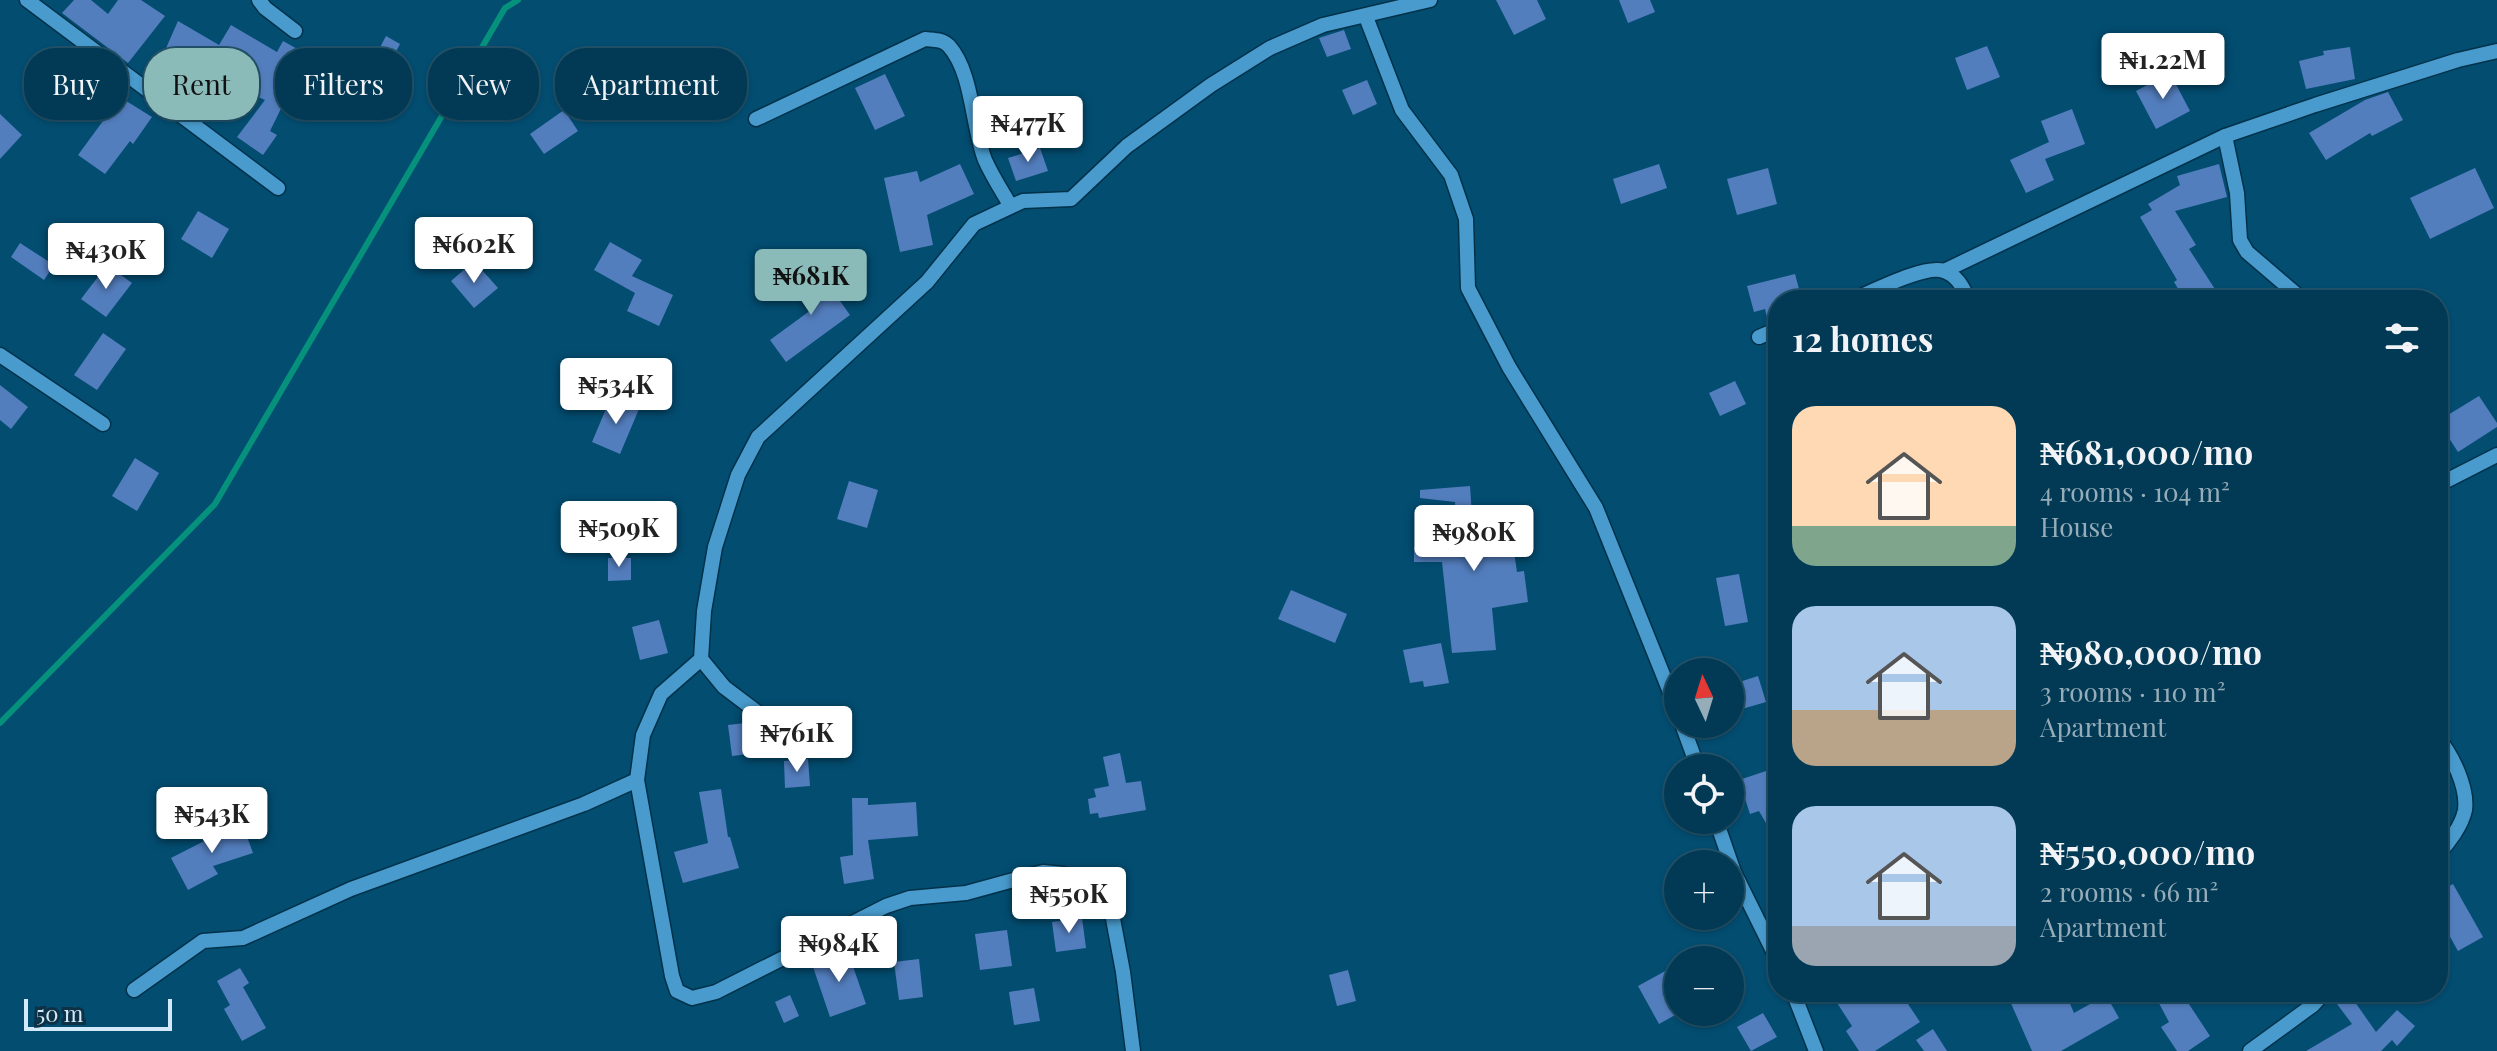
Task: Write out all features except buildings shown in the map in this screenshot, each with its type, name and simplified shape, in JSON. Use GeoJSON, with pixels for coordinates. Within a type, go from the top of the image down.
{"type":"FeatureCollection","features":[{"type":"Feature","properties":{"kind":"street"},"geometry":{"type":"LineString","coordinates":[[27,0],[278,188]]}},
{"type":"Feature","properties":{"kind":"street"},"geometry":{"type":"LineString","coordinates":[[259,0],[295,31]]}},
{"type":"Feature","properties":{"kind":"street"},"geometry":{"type":"LineString","coordinates":[[786,734],[724,687],[701,659],[704,611],[715,547],[738,475],[758,437],[927,282],[974,224],[1023,201],[1071,199],[1127,146],[1211,85],[1270,48],[1323,25],[1430,0]]}},
{"type":"Feature","properties":{"kind":"street"},"geometry":{"type":"LineString","coordinates":[[1366,17],[1402,110],[1451,175],[1466,219],[1468,288],[1509,367],[1596,508],[1664,677]]}},
{"type":"Feature","properties":{"kind":"street"},"geometry":{"type":"LineString","coordinates":[[756,119],[925,39],[940,40],[948,45],[957,60],[985,160],[1010,205]]}},
{"type":"Feature","properties":{"kind":"street"},"geometry":{"type":"LineString","coordinates":[[1878,290],[1926,271],[1944,271],[2225,136],[2458,60],[2497,51]]}},
{"type":"Feature","properties":{"kind":"street"},"geometry":{"type":"LineString","coordinates":[[2225,136],[2237,193],[2240,240],[2247,252],[2291,290]]}},
{"type":"Feature","properties":{"kind":"street"},"geometry":{"type":"LineString","coordinates":[[1944,271],[1960,282],[1964,290]]}},
{"type":"Feature","properties":{"kind":"street"},"geometry":{"type":"LineString","coordinates":[[1759,337],[1768,333]]}},
{"type":"Feature","properties":{"kind":"street"},"geometry":{"type":"LineString","coordinates":[[0,355],[103,424]]}},
{"type":"Feature","properties":{"kind":"street"},"geometry":{"type":"LineString","coordinates":[[2448,480],[2497,455]]}},
{"type":"Feature","properties":{"kind":"street"},"geometry":{"type":"LineString","coordinates":[[701,659],[661,694],[643,735],[637,780],[677,991],[692,998],[716,992],[886,906],[910,898],[966,893],[1043,872],[1063,874],[1093,888],[1111,908],[1133,1051]]}},
{"type":"Feature","properties":{"kind":"street"},"geometry":{"type":"LineString","coordinates":[[2448,753],[2462,784],[2465,809],[2460,824],[2448,840]]}},
{"type":"Feature","properties":{"kind":"street"},"geometry":{"type":"LineString","coordinates":[[134,990],[203,941],[243,938],[351,889],[584,804],[637,780]]}},
{"type":"Feature","properties":{"kind":"street"},"geometry":{"type":"LineString","coordinates":[[1721,834],[1734,872],[1768,941]]}},
{"type":"Feature","properties":{"kind":"street"},"geometry":{"type":"LineString","coordinates":[[1797,1002],[1816,1051]]}},
{"type":"Feature","properties":{"kind":"street"},"geometry":{"type":"LineString","coordinates":[[2250,1051],[2316,1002]]}},
{"type":"Feature","properties":{"kind":"waterway"},"geometry":{"type":"LineString","coordinates":[[0,723],[215,504],[505,8],[518,0]]}}]}
